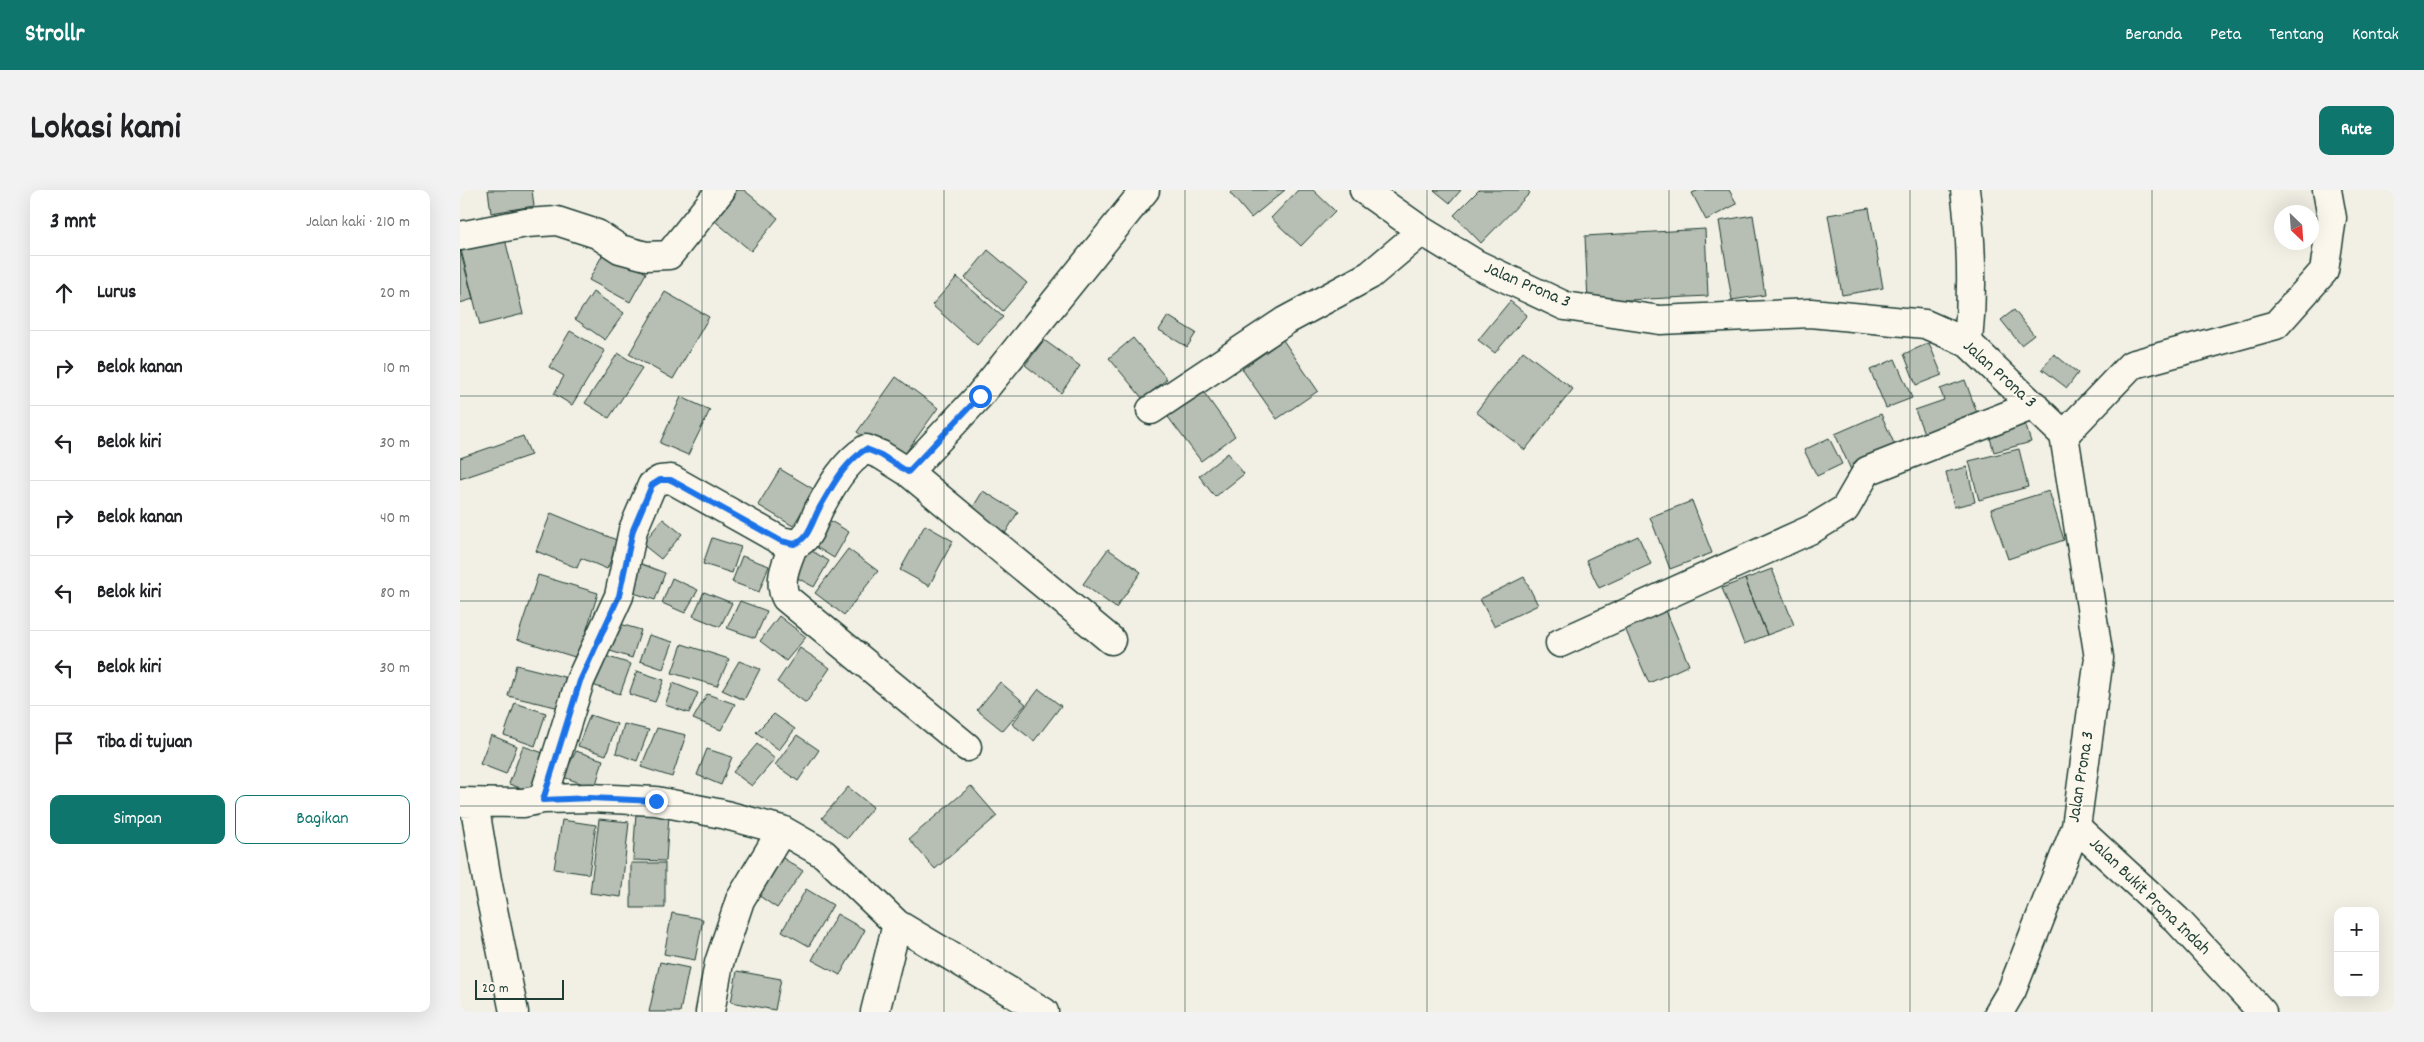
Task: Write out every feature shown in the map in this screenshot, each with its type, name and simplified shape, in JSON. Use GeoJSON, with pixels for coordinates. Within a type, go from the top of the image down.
{"type":"FeatureCollection","features":[{"type":"Feature","properties":{"kind":"street"},"geometry":{"type":"LineString","coordinates":[[460,236],[526,223],[557,221],[597,234],[620,249],[646,256],[669,255],[721,190]]}},
{"type":"Feature","properties":{"kind":"street"},"geometry":{"type":"LineString","coordinates":[[908,472],[980,396],[1145,190]]}},
{"type":"Feature","properties":{"kind":"street","name":"Jalan Prona 3"},"geometry":{"type":"LineString","coordinates":[[1364,190],[1422,231],[1476,264],[1565,306],[1660,320],[1811,313],[1925,324],[1968,343],[2064,435],[2099,658],[2076,827],[2012,990],[1999,1012]]}},
{"type":"Feature","properties":{"kind":"street"},"geometry":{"type":"LineString","coordinates":[[1965,190],[1970,224],[1971,299],[1968,343]]}},
{"type":"Feature","properties":{"kind":"street"},"geometry":{"type":"LineString","coordinates":[[2064,435],[2131,365],[2276,325],[2324,271],[2332,218],[2327,190]]}},
{"type":"Feature","properties":{"kind":"street"},"geometry":{"type":"LineString","coordinates":[[1151,410],[1285,321],[1370,275],[1422,231]]}},
{"type":"Feature","properties":{"kind":"street"},"geometry":{"type":"LineString","coordinates":[[1560,643],[1812,528],[1845,509],[1867,471],[2034,405]]}},
{"type":"Feature","properties":{"kind":"street"},"geometry":{"type":"LineString","coordinates":[[967,747],[786,598],[783,592],[782,577],[794,544],[805,538],[819,509],[853,458],[866,449],[881,455],[908,472],[1111,640]]}},
{"type":"Feature","properties":{"kind":"street"},"geometry":{"type":"LineString","coordinates":[[543,800],[580,681],[619,596],[633,530],[652,485],[660,480],[671,480],[781,541],[794,544]]}},
{"type":"Feature","properties":{"kind":"street"},"geometry":{"type":"LineString","coordinates":[[514,1012],[486,880],[467,802],[523,803],[543,800],[590,798],[656,801],[722,814],[782,830],[824,854],[897,924],[1044,1012]]}},
{"type":"Feature","properties":{"kind":"street","name":"Jalan Bukit Prona Indah"},"geometry":{"type":"LineString","coordinates":[[2076,827],[2177,920],[2262,1012]]}},
{"type":"Feature","properties":{"kind":"street"},"geometry":{"type":"LineString","coordinates":[[710,1012],[720,963],[740,900],[782,830]]}},
{"type":"Feature","properties":{"kind":"street"},"geometry":{"type":"LineString","coordinates":[[875,1012],[897,924]]}},
{"type":"Feature","properties":{"kind":"building"},"geometry":{"type":"Polygon","coordinates":[[[488,190],[532,190],[534,206],[491,213],[488,190]]]}},
{"type":"Feature","properties":{"kind":"building"},"geometry":{"type":"Polygon","coordinates":[[[733,190],[744,190],[778,218],[751,251],[710,217],[733,190]]]}},
{"type":"Feature","properties":{"kind":"building"},"geometry":{"type":"Polygon","coordinates":[[[1233,190],[1285,190],[1251,218],[1230,193],[1233,190]]]}},
{"type":"Feature","properties":{"kind":"building"},"geometry":{"type":"Polygon","coordinates":[[[1298,190],[1313,190],[1335,211],[1301,246],[1271,218],[1298,190]]]}},
{"type":"Feature","properties":{"kind":"building"},"geometry":{"type":"Polygon","coordinates":[[[1434,190],[1461,190],[1450,203],[1434,190]]]}},
{"type":"Feature","properties":{"kind":"building"},"geometry":{"type":"Polygon","coordinates":[[[1479,190],[1527,190],[1530,193],[1481,243],[1454,215],[1479,190]]]}},
{"type":"Feature","properties":{"kind":"building"},"geometry":{"type":"Polygon","coordinates":[[[1699,190],[1729,190],[1737,204],[1706,220],[1692,193],[1699,190]]]}},
{"type":"Feature","properties":{"kind":"building"},"geometry":{"type":"Polygon","coordinates":[[[1869,208],[1883,288],[1842,295],[1828,215],[1869,208]]]}},
{"type":"Feature","properties":{"kind":"building"},"geometry":{"type":"Polygon","coordinates":[[[1753,215],[1765,295],[1732,300],[1719,221],[1753,215]]]}},
{"type":"Feature","properties":{"kind":"building"},"geometry":{"type":"Polygon","coordinates":[[[1705,229],[1708,296],[1588,302],[1585,236],[1705,229]]]}},
{"type":"Feature","properties":{"kind":"building"},"geometry":{"type":"Polygon","coordinates":[[[505,239],[523,314],[480,325],[461,250],[505,239]]]}},
{"type":"Feature","properties":{"kind":"building"},"geometry":{"type":"Polygon","coordinates":[[[460,250],[473,299],[460,303],[460,250]]]}},
{"type":"Feature","properties":{"kind":"building"},"geometry":{"type":"Polygon","coordinates":[[[605,250],[646,273],[630,302],[589,280],[605,250]]]}},
{"type":"Feature","properties":{"kind":"building"},"geometry":{"type":"Polygon","coordinates":[[[988,250],[1027,283],[1003,311],[965,278],[988,250]]]}},
{"type":"Feature","properties":{"kind":"building"},"geometry":{"type":"Polygon","coordinates":[[[957,277],[1003,317],[977,345],[932,305],[957,277]]]}},
{"type":"Feature","properties":{"kind":"building"},"geometry":{"type":"Polygon","coordinates":[[[593,292],[624,313],[605,340],[575,319],[593,292]]]}},
{"type":"Feature","properties":{"kind":"building"},"geometry":{"type":"Polygon","coordinates":[[[665,292],[709,317],[673,379],[629,354],[665,292]]]}},
{"type":"Feature","properties":{"kind":"building"},"geometry":{"type":"Polygon","coordinates":[[[1510,301],[1527,315],[1495,353],[1478,340],[1510,301]]]}},
{"type":"Feature","properties":{"kind":"building"},"geometry":{"type":"Polygon","coordinates":[[[2014,310],[2034,335],[2021,345],[2001,320],[2014,310]]]}},
{"type":"Feature","properties":{"kind":"building"},"geometry":{"type":"Polygon","coordinates":[[[1168,316],[1196,333],[1187,347],[1159,330],[1168,316]]]}},
{"type":"Feature","properties":{"kind":"building"},"geometry":{"type":"Polygon","coordinates":[[[570,331],[605,351],[572,405],[554,394],[564,376],[549,367],[570,331]]]}},
{"type":"Feature","properties":{"kind":"building"},"geometry":{"type":"Polygon","coordinates":[[[1133,338],[1167,379],[1143,399],[1109,358],[1133,338]]]}},
{"type":"Feature","properties":{"kind":"building"},"geometry":{"type":"Polygon","coordinates":[[[1044,340],[1080,366],[1061,393],[1025,365],[1044,340]]]}},
{"type":"Feature","properties":{"kind":"building"},"geometry":{"type":"Polygon","coordinates":[[[1283,340],[1318,391],[1277,419],[1242,369],[1283,340]]]}},
{"type":"Feature","properties":{"kind":"building"},"geometry":{"type":"Polygon","coordinates":[[[1929,343],[1942,375],[1916,385],[1904,354],[1929,343]]]}},
{"type":"Feature","properties":{"kind":"building"},"geometry":{"type":"Polygon","coordinates":[[[1523,351],[1573,389],[1525,450],[1476,412],[1523,351]]]}},
{"type":"Feature","properties":{"kind":"building"},"geometry":{"type":"Polygon","coordinates":[[[618,353],[642,368],[609,418],[585,403],[618,353]]]}},
{"type":"Feature","properties":{"kind":"building"},"geometry":{"type":"Polygon","coordinates":[[[2054,354],[2078,373],[2067,388],[2042,369],[2054,354]]]}},
{"type":"Feature","properties":{"kind":"building"},"geometry":{"type":"Polygon","coordinates":[[[1895,359],[1912,398],[1886,408],[1870,370],[1895,359]]]}},
{"type":"Feature","properties":{"kind":"building"},"geometry":{"type":"Polygon","coordinates":[[[896,377],[938,408],[899,462],[857,432],[896,377]]]}},
{"type":"Feature","properties":{"kind":"building"},"geometry":{"type":"Polygon","coordinates":[[[1965,380],[1980,421],[1927,441],[1915,410],[1944,400],[1940,389],[1965,380]]]}},
{"type":"Feature","properties":{"kind":"building"},"geometry":{"type":"Polygon","coordinates":[[[1200,387],[1235,436],[1201,461],[1165,413],[1200,387]]]}},
{"type":"Feature","properties":{"kind":"building"},"geometry":{"type":"Polygon","coordinates":[[[681,397],[710,410],[688,455],[660,443],[681,397]]]}},
{"type":"Feature","properties":{"kind":"building"},"geometry":{"type":"Polygon","coordinates":[[[1881,414],[1897,450],[1851,470],[1835,434],[1881,414]]]}},
{"type":"Feature","properties":{"kind":"building"},"geometry":{"type":"Polygon","coordinates":[[[2024,420],[2031,442],[1994,452],[1988,431],[2024,420]]]}},
{"type":"Feature","properties":{"kind":"building"},"geometry":{"type":"Polygon","coordinates":[[[523,436],[531,455],[460,479],[460,458],[523,436]]]}},
{"type":"Feature","properties":{"kind":"building"},"geometry":{"type":"Polygon","coordinates":[[[1829,438],[1842,464],[1817,476],[1804,450],[1829,438]]]}},
{"type":"Feature","properties":{"kind":"building"},"geometry":{"type":"Polygon","coordinates":[[[2019,449],[2028,487],[1979,500],[1969,461],[2019,449]]]}},
{"type":"Feature","properties":{"kind":"building"},"geometry":{"type":"Polygon","coordinates":[[[1228,453],[1244,474],[1215,497],[1199,476],[1228,453]]]}},
{"type":"Feature","properties":{"kind":"building"},"geometry":{"type":"Polygon","coordinates":[[[1967,467],[1975,502],[1954,507],[1946,472],[1967,467]]]}},
{"type":"Feature","properties":{"kind":"building"},"geometry":{"type":"Polygon","coordinates":[[[780,469],[815,490],[793,526],[758,505],[780,469]]]}},
{"type":"Feature","properties":{"kind":"building"},"geometry":{"type":"Polygon","coordinates":[[[983,491],[1018,512],[1003,537],[968,515],[983,491]]]}},
{"type":"Feature","properties":{"kind":"building"},"geometry":{"type":"Polygon","coordinates":[[[2049,491],[2064,540],[2008,559],[1991,509],[2049,491]]]}},
{"type":"Feature","properties":{"kind":"building"},"geometry":{"type":"Polygon","coordinates":[[[1692,501],[1712,553],[1670,569],[1650,517],[1692,501]]]}},
{"type":"Feature","properties":{"kind":"building"},"geometry":{"type":"Polygon","coordinates":[[[551,513],[619,541],[607,569],[581,558],[577,568],[536,551],[551,513]]]}},
{"type":"Feature","properties":{"kind":"building"},"geometry":{"type":"Polygon","coordinates":[[[824,517],[849,532],[834,558],[808,542],[824,517]]]}},
{"type":"Feature","properties":{"kind":"building"},"geometry":{"type":"Polygon","coordinates":[[[663,519],[682,534],[661,559],[642,544],[663,519]]]}},
{"type":"Feature","properties":{"kind":"building"},"geometry":{"type":"Polygon","coordinates":[[[925,525],[953,541],[929,586],[900,570],[925,525]]]}},
{"type":"Feature","properties":{"kind":"building"},"geometry":{"type":"Polygon","coordinates":[[[1638,536],[1651,564],[1599,588],[1586,560],[1638,536]]]}},
{"type":"Feature","properties":{"kind":"building"},"geometry":{"type":"Polygon","coordinates":[[[712,538],[741,547],[732,573],[703,564],[712,538]]]}},
{"type":"Feature","properties":{"kind":"building"},"geometry":{"type":"Polygon","coordinates":[[[805,547],[829,561],[814,587],[790,574],[805,547]]]}},
{"type":"Feature","properties":{"kind":"building"},"geometry":{"type":"Polygon","coordinates":[[[848,549],[878,571],[844,615],[815,593],[848,549]]]}},
{"type":"Feature","properties":{"kind":"building"},"geometry":{"type":"Polygon","coordinates":[[[1108,549],[1141,572],[1116,608],[1083,584],[1108,549]]]}},
{"type":"Feature","properties":{"kind":"building"},"geometry":{"type":"Polygon","coordinates":[[[742,556],[769,566],[759,592],[732,582],[742,556]]]}},
{"type":"Feature","properties":{"kind":"building"},"geometry":{"type":"Polygon","coordinates":[[[639,563],[665,573],[655,600],[631,592],[639,563]]]}},
{"type":"Feature","properties":{"kind":"building"},"geometry":{"type":"Polygon","coordinates":[[[1772,569],[1794,625],[1767,635],[1745,579],[1772,569]]]}},
{"type":"Feature","properties":{"kind":"building"},"geometry":{"type":"Polygon","coordinates":[[[538,575],[598,593],[578,658],[517,639],[538,575]]]}},
{"type":"Feature","properties":{"kind":"building"},"geometry":{"type":"Polygon","coordinates":[[[1524,577],[1538,605],[1494,626],[1480,599],[1524,577]]]}},
{"type":"Feature","properties":{"kind":"building"},"geometry":{"type":"Polygon","coordinates":[[[672,578],[698,590],[685,613],[662,603],[672,578]]]}},
{"type":"Feature","properties":{"kind":"building"},"geometry":{"type":"Polygon","coordinates":[[[1745,579],[1767,635],[1744,644],[1722,588],[1745,579]]]}},
{"type":"Feature","properties":{"kind":"building"},"geometry":{"type":"Polygon","coordinates":[[[704,592],[732,603],[720,627],[693,616],[704,592]]]}},
{"type":"Feature","properties":{"kind":"building"},"geometry":{"type":"Polygon","coordinates":[[[740,601],[767,611],[755,638],[727,628],[740,601]]]}},
{"type":"Feature","properties":{"kind":"building"},"geometry":{"type":"Polygon","coordinates":[[[1664,606],[1689,665],[1649,683],[1623,624],[1664,606]]]}},
{"type":"Feature","properties":{"kind":"building"},"geometry":{"type":"Polygon","coordinates":[[[779,616],[806,637],[786,661],[760,641],[779,616]]]}},
{"type":"Feature","properties":{"kind":"building"},"geometry":{"type":"Polygon","coordinates":[[[613,622],[641,630],[632,658],[604,649],[613,622]]]}},
{"type":"Feature","properties":{"kind":"building"},"geometry":{"type":"Polygon","coordinates":[[[649,635],[673,642],[663,669],[640,661],[649,635]]]}},
{"type":"Feature","properties":{"kind":"building"},"geometry":{"type":"Polygon","coordinates":[[[682,644],[729,659],[717,686],[672,673],[682,644]]]}},
{"type":"Feature","properties":{"kind":"building"},"geometry":{"type":"Polygon","coordinates":[[[800,648],[830,668],[806,703],[777,682],[800,648]]]}},
{"type":"Feature","properties":{"kind":"building"},"geometry":{"type":"Polygon","coordinates":[[[596,653],[631,664],[620,694],[586,683],[596,653]]]}},
{"type":"Feature","properties":{"kind":"building"},"geometry":{"type":"Polygon","coordinates":[[[739,661],[760,669],[744,700],[722,690],[739,661]]]}},
{"type":"Feature","properties":{"kind":"building"},"geometry":{"type":"Polygon","coordinates":[[[516,665],[568,678],[560,708],[508,696],[516,665]]]}},
{"type":"Feature","properties":{"kind":"building"},"geometry":{"type":"Polygon","coordinates":[[[637,671],[664,680],[655,702],[629,694],[637,671]]]}},
{"type":"Feature","properties":{"kind":"building"},"geometry":{"type":"Polygon","coordinates":[[[1000,682],[1026,704],[1003,731],[977,710],[1000,682]]]}},
{"type":"Feature","properties":{"kind":"building"},"geometry":{"type":"Polygon","coordinates":[[[673,683],[698,693],[689,713],[665,705],[673,683]]]}},
{"type":"Feature","properties":{"kind":"building"},"geometry":{"type":"Polygon","coordinates":[[[1039,689],[1061,706],[1034,741],[1012,724],[1039,689]]]}},
{"type":"Feature","properties":{"kind":"building"},"geometry":{"type":"Polygon","coordinates":[[[707,694],[735,704],[721,730],[693,719],[707,694]]]}},
{"type":"Feature","properties":{"kind":"building"},"geometry":{"type":"Polygon","coordinates":[[[515,703],[546,713],[535,746],[504,735],[515,703]]]}},
{"type":"Feature","properties":{"kind":"building"},"geometry":{"type":"Polygon","coordinates":[[[774,714],[795,729],[779,750],[756,732],[774,714]]]}},
{"type":"Feature","properties":{"kind":"building"},"geometry":{"type":"Polygon","coordinates":[[[590,715],[617,724],[606,755],[578,746],[590,715]]]}},
{"type":"Feature","properties":{"kind":"building"},"geometry":{"type":"Polygon","coordinates":[[[624,724],[649,730],[637,761],[616,753],[624,724]]]}},
{"type":"Feature","properties":{"kind":"building"},"geometry":{"type":"Polygon","coordinates":[[[657,728],[686,735],[672,777],[641,767],[657,728]]]}},
{"type":"Feature","properties":{"kind":"building"},"geometry":{"type":"Polygon","coordinates":[[[491,735],[517,746],[506,774],[480,764],[491,735]]]}},
{"type":"Feature","properties":{"kind":"building"},"geometry":{"type":"Polygon","coordinates":[[[797,735],[819,750],[798,781],[775,765],[797,735]]]}},
{"type":"Feature","properties":{"kind":"building"},"geometry":{"type":"Polygon","coordinates":[[[757,744],[775,759],[752,786],[733,772],[757,744]]]}},
{"type":"Feature","properties":{"kind":"building"},"geometry":{"type":"Polygon","coordinates":[[[523,746],[549,755],[534,793],[509,784],[523,746]]]}},
{"type":"Feature","properties":{"kind":"building"},"geometry":{"type":"Polygon","coordinates":[[[707,749],[732,757],[721,785],[697,775],[707,749]]]}},
{"type":"Feature","properties":{"kind":"building"},"geometry":{"type":"Polygon","coordinates":[[[576,751],[603,760],[595,788],[563,777],[576,751]]]}},
{"type":"Feature","properties":{"kind":"building"},"geometry":{"type":"Polygon","coordinates":[[[971,786],[997,816],[935,869],[909,839],[971,786]]]}},
{"type":"Feature","properties":{"kind":"building"},"geometry":{"type":"Polygon","coordinates":[[[848,787],[873,807],[847,839],[822,818],[848,787]]]}},
{"type":"Feature","properties":{"kind":"building"},"geometry":{"type":"Polygon","coordinates":[[[636,813],[669,815],[666,861],[633,860],[636,813]]]}},
{"type":"Feature","properties":{"kind":"building"},"geometry":{"type":"Polygon","coordinates":[[[599,819],[629,822],[621,897],[590,893],[599,819]]]}},
{"type":"Feature","properties":{"kind":"building"},"geometry":{"type":"Polygon","coordinates":[[[562,820],[596,825],[589,874],[554,869],[562,820]]]}},
{"type":"Feature","properties":{"kind":"building"},"geometry":{"type":"Polygon","coordinates":[[[780,856],[803,871],[777,908],[755,893],[780,856]]]}},
{"type":"Feature","properties":{"kind":"building"},"geometry":{"type":"Polygon","coordinates":[[[631,863],[665,863],[665,908],[631,908],[631,863]]]}},
{"type":"Feature","properties":{"kind":"building"},"geometry":{"type":"Polygon","coordinates":[[[806,889],[833,905],[809,946],[782,931],[806,889]]]}},
{"type":"Feature","properties":{"kind":"building"},"geometry":{"type":"Polygon","coordinates":[[[672,913],[703,919],[695,960],[664,954],[672,913]]]}},
{"type":"Feature","properties":{"kind":"building"},"geometry":{"type":"Polygon","coordinates":[[[837,914],[865,930],[840,975],[812,960],[837,914]]]}},
{"type":"Feature","properties":{"kind":"building"},"geometry":{"type":"Polygon","coordinates":[[[660,962],[689,968],[680,1012],[649,1012],[660,962]]]}},
{"type":"Feature","properties":{"kind":"building"},"geometry":{"type":"Polygon","coordinates":[[[737,971],[781,979],[775,1010],[731,1002],[737,971]]]}},
{"type":"Feature","properties":{"kind":"route"},"geometry":{"type":"LineString","coordinates":[[656,801],[590,798],[543,800],[580,681],[619,596],[633,530],[652,485],[660,480],[671,480],[781,541],[794,544],[805,538],[819,509],[853,458],[866,449],[881,455],[908,472],[980,396]]}}]}
